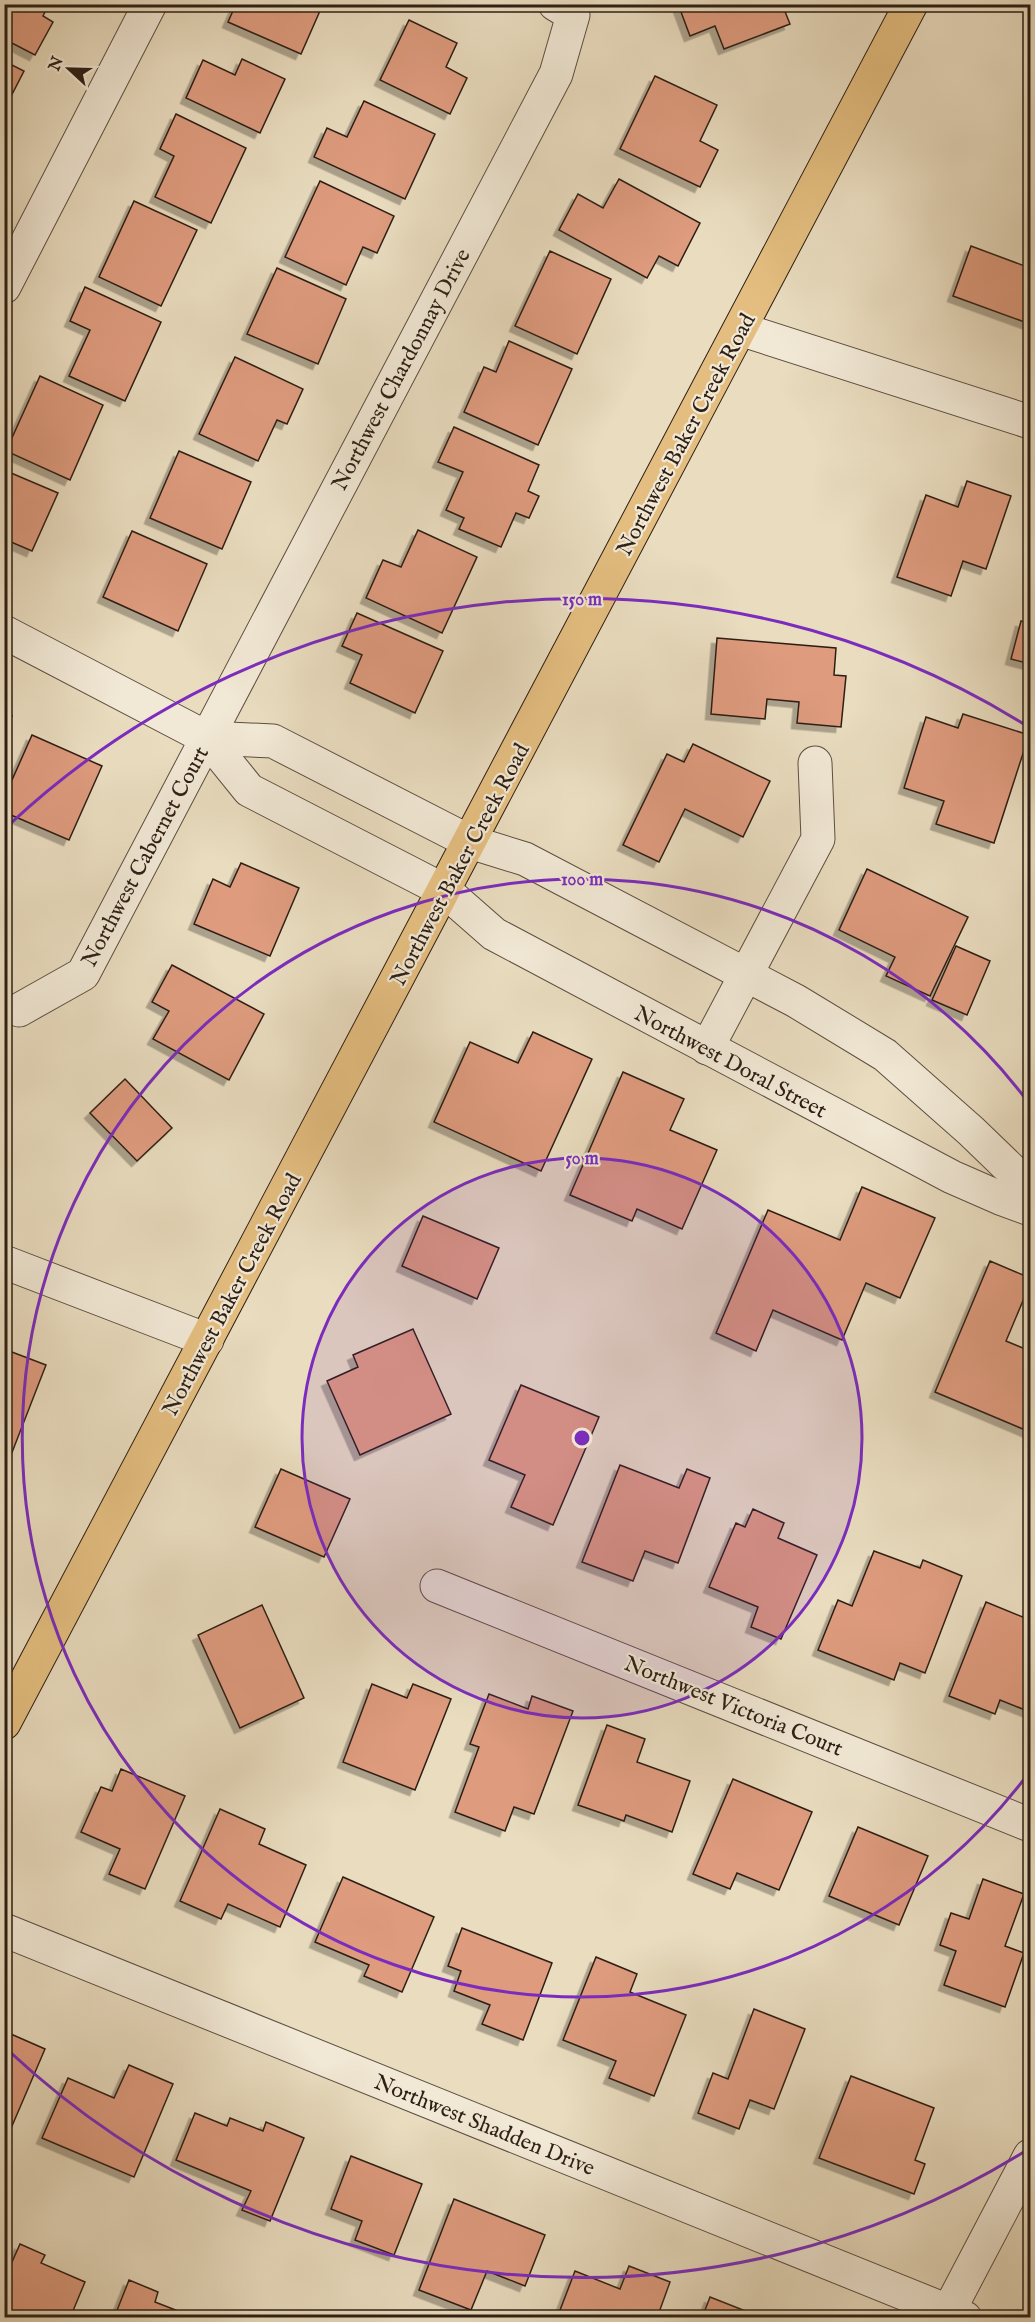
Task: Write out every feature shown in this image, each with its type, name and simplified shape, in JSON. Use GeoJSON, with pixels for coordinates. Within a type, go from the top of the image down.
{"type":"FeatureCollection","features":[{"type":"Feature","properties":{"kind":"main road","name":"Northwest Baker Creek Road"},"geometry":{"type":"LineString","coordinates":[[9,1706],[207,1340],[911,4]]}},
{"type":"Feature","properties":{"kind":"street"},"geometry":{"type":"LineString","coordinates":[[4,287],[150,4]]}},
{"type":"Feature","properties":{"kind":"street","name":"Northwest Chardonnay Drive"},"geometry":{"type":"LineString","coordinates":[[207,738],[556,74],[573,15],[555,4]]}},
{"type":"Feature","properties":{"kind":"street"},"geometry":{"type":"LineString","coordinates":[[740,329],[1030,423]]}},
{"type":"Feature","properties":{"kind":"street"},"geometry":{"type":"LineString","coordinates":[[4,632],[207,738],[273,741],[470,842],[525,860],[796,1001],[885,1055],[971,1131],[1030,1188]]}},
{"type":"Feature","properties":{"kind":"street","name":"Northwest Doral Street"},"geometry":{"type":"LineString","coordinates":[[207,738],[249,790],[444,891],[494,933],[952,1177],[1030,1209]]}},
{"type":"Feature","properties":{"kind":"street","name":"Northwest Cabernet Court"},"geometry":{"type":"LineString","coordinates":[[19,1010],[83,974],[207,738]]}},
{"type":"Feature","properties":{"kind":"street"},"geometry":{"type":"LineString","coordinates":[[707,1048],[818,839],[815,763]]}},
{"type":"Feature","properties":{"kind":"street"},"geometry":{"type":"LineString","coordinates":[[4,1262],[207,1340]]}},
{"type":"Feature","properties":{"kind":"street","name":"Northwest Victoria Court"},"geometry":{"type":"LineString","coordinates":[[437,1586],[1030,1825]]}},
{"type":"Feature","properties":{"kind":"street","name":"Northwest Shadden Drive"},"geometry":{"type":"LineString","coordinates":[[4,1930],[952,2315]]}},
{"type":"Feature","properties":{"kind":"street"},"geometry":{"type":"LineString","coordinates":[[952,2315],[1030,2156]]}},
{"type":"Feature","properties":{"kind":"building"},"geometry":{"type":"Polygon","coordinates":[[[4,4],[49,4],[43,16],[53,22],[35,55],[4,39],[4,4]]]}},
{"type":"Feature","properties":{"kind":"building"},"geometry":{"type":"Polygon","coordinates":[[[236,4],[323,4],[301,54],[228,22],[236,4]]]}},
{"type":"Feature","properties":{"kind":"building"},"geometry":{"type":"Polygon","coordinates":[[[678,4],[782,4],[790,24],[724,49],[715,26],[690,36],[678,4]]]}},
{"type":"Feature","properties":{"kind":"building"},"geometry":{"type":"Polygon","coordinates":[[[409,20],[457,43],[446,67],[467,78],[450,114],[380,80],[409,20]]]}},
{"type":"Feature","properties":{"kind":"building"},"geometry":{"type":"Polygon","coordinates":[[[242,59],[285,79],[260,133],[186,98],[203,60],[235,75],[242,59]]]}},
{"type":"Feature","properties":{"kind":"building"},"geometry":{"type":"Polygon","coordinates":[[[4,61],[24,71],[4,110],[4,61]]]}},
{"type":"Feature","properties":{"kind":"building"},"geometry":{"type":"Polygon","coordinates":[[[655,76],[717,105],[700,141],[718,150],[700,187],[620,149],[655,76]]]}},
{"type":"Feature","properties":{"kind":"building"},"geometry":{"type":"Polygon","coordinates":[[[364,101],[435,134],[405,199],[314,157],[327,128],[347,137],[364,101]]]}},
{"type":"Feature","properties":{"kind":"building"},"geometry":{"type":"Polygon","coordinates":[[[176,114],[246,148],[211,223],[155,197],[174,156],[160,149],[176,114]]]}},
{"type":"Feature","properties":{"kind":"building"},"geometry":{"type":"Polygon","coordinates":[[[619,179],[700,223],[678,266],[659,256],[647,278],[559,230],[578,194],[603,208],[619,179]]]}},
{"type":"Feature","properties":{"kind":"building"},"geometry":{"type":"Polygon","coordinates":[[[320,181],[394,216],[377,253],[363,247],[346,285],[285,257],[320,181]]]}},
{"type":"Feature","properties":{"kind":"building"},"geometry":{"type":"Polygon","coordinates":[[[134,201],[197,230],[161,306],[99,277],[134,201]]]}},
{"type":"Feature","properties":{"kind":"building"},"geometry":{"type":"Polygon","coordinates":[[[971,246],[1030,268],[1030,324],[953,296],[971,246]]]}},
{"type":"Feature","properties":{"kind":"building"},"geometry":{"type":"Polygon","coordinates":[[[550,251],[611,279],[577,354],[515,326],[550,251]]]}},
{"type":"Feature","properties":{"kind":"building"},"geometry":{"type":"Polygon","coordinates":[[[277,268],[346,299],[318,364],[247,334],[277,268]]]}},
{"type":"Feature","properties":{"kind":"building"},"geometry":{"type":"Polygon","coordinates":[[[85,287],[161,322],[125,401],[69,376],[90,330],[70,321],[85,287]]]}},
{"type":"Feature","properties":{"kind":"building"},"geometry":{"type":"Polygon","coordinates":[[[509,341],[572,369],[538,445],[464,412],[484,367],[496,372],[509,341]]]}},
{"type":"Feature","properties":{"kind":"building"},"geometry":{"type":"Polygon","coordinates":[[[235,357],[303,389],[287,424],[277,420],[258,461],[199,434],[235,357]]]}},
{"type":"Feature","properties":{"kind":"building"},"geometry":{"type":"Polygon","coordinates":[[[40,376],[103,405],[70,480],[6,451],[40,376]]]}},
{"type":"Feature","properties":{"kind":"building"},"geometry":{"type":"Polygon","coordinates":[[[454,427],[539,465],[528,491],[539,496],[529,518],[516,513],[501,547],[459,529],[464,518],[446,510],[463,472],[438,462],[454,427]]]}},
{"type":"Feature","properties":{"kind":"building"},"geometry":{"type":"Polygon","coordinates":[[[179,451],[251,482],[222,549],[150,518],[179,451]]]}},
{"type":"Feature","properties":{"kind":"building"},"geometry":{"type":"Polygon","coordinates":[[[4,470],[58,493],[32,551],[4,539],[4,470]]]}},
{"type":"Feature","properties":{"kind":"building"},"geometry":{"type":"Polygon","coordinates":[[[967,481],[1011,496],[986,569],[963,561],[951,596],[897,577],[926,495],[958,507],[967,481]]]}},
{"type":"Feature","properties":{"kind":"building"},"geometry":{"type":"Polygon","coordinates":[[[418,530],[477,557],[442,633],[366,598],[383,560],[401,567],[418,530]]]}},
{"type":"Feature","properties":{"kind":"building"},"geometry":{"type":"Polygon","coordinates":[[[132,531],[207,564],[178,631],[103,597],[132,531]]]}},
{"type":"Feature","properties":{"kind":"building"},"geometry":{"type":"Polygon","coordinates":[[[357,613],[443,651],[415,713],[350,683],[362,655],[342,646],[357,613]]]}},
{"type":"Feature","properties":{"kind":"building"},"geometry":{"type":"Polygon","coordinates":[[[1021,621],[1030,623],[1030,664],[1011,659],[1021,621]]]}},
{"type":"Feature","properties":{"kind":"building"},"geometry":{"type":"Polygon","coordinates":[[[717,638],[836,648],[834,675],[846,676],[841,727],[797,723],[799,702],[767,699],[765,719],[711,714],[717,638]]]}},
{"type":"Feature","properties":{"kind":"building"},"geometry":{"type":"Polygon","coordinates":[[[4,712],[12,716],[4,732],[4,712]]]}},
{"type":"Feature","properties":{"kind":"building"},"geometry":{"type":"Polygon","coordinates":[[[963,714],[1029,735],[994,843],[936,824],[944,801],[904,788],[926,717],[958,728],[963,714]]]}},
{"type":"Feature","properties":{"kind":"building"},"geometry":{"type":"Polygon","coordinates":[[[32,735],[102,766],[69,840],[4,812],[4,798],[32,735]]]}},
{"type":"Feature","properties":{"kind":"building"},"geometry":{"type":"Polygon","coordinates":[[[693,744],[770,781],[743,837],[685,809],[659,862],[623,845],[667,754],[684,762],[693,744]]]}},
{"type":"Feature","properties":{"kind":"building"},"geometry":{"type":"Polygon","coordinates":[[[241,863],[299,888],[270,956],[194,924],[213,879],[230,887],[241,863]]]}},
{"type":"Feature","properties":{"kind":"building"},"geometry":{"type":"Polygon","coordinates":[[[867,869],[968,917],[930,996],[886,976],[895,957],[839,930],[867,869]]]}},
{"type":"Feature","properties":{"kind":"building"},"geometry":{"type":"Polygon","coordinates":[[[956,946],[990,961],[967,1015],[932,1000],[956,946]]]}},
{"type":"Feature","properties":{"kind":"building"},"geometry":{"type":"Polygon","coordinates":[[[172,965],[264,1014],[229,1080],[153,1039],[169,1011],[152,1002],[172,965]]]}},
{"type":"Feature","properties":{"kind":"building"},"geometry":{"type":"Polygon","coordinates":[[[533,1032],[592,1059],[541,1171],[434,1122],[470,1042],[518,1063],[533,1032]]]}},
{"type":"Feature","properties":{"kind":"building"},"geometry":{"type":"Polygon","coordinates":[[[623,1072],[684,1099],[670,1130],[717,1150],[682,1229],[637,1209],[632,1221],[570,1195],[623,1072]]]}},
{"type":"Feature","properties":{"kind":"building"},"geometry":{"type":"Polygon","coordinates":[[[125,1079],[172,1128],[137,1161],[90,1113],[125,1079]]]}},
{"type":"Feature","properties":{"kind":"building"},"geometry":{"type":"Polygon","coordinates":[[[862,1187],[935,1218],[900,1298],[866,1283],[842,1340],[773,1310],[756,1351],[716,1333],[768,1210],[840,1240],[862,1187]]]}},
{"type":"Feature","properties":{"kind":"building"},"geometry":{"type":"Polygon","coordinates":[[[423,1216],[499,1248],[477,1299],[402,1266],[423,1216]]]}},
{"type":"Feature","properties":{"kind":"building"},"geometry":{"type":"Polygon","coordinates":[[[990,1261],[1030,1278],[1030,1284],[1006,1341],[1030,1351],[1030,1432],[935,1392],[990,1261]]]}},
{"type":"Feature","properties":{"kind":"building"},"geometry":{"type":"Polygon","coordinates":[[[413,1329],[451,1414],[360,1455],[327,1381],[358,1367],[353,1355],[413,1329]]]}},
{"type":"Feature","properties":{"kind":"building"},"geometry":{"type":"Polygon","coordinates":[[[4,1349],[46,1365],[4,1473],[4,1349]]]}},
{"type":"Feature","properties":{"kind":"building"},"geometry":{"type":"Polygon","coordinates":[[[521,1385],[599,1417],[553,1525],[511,1507],[525,1475],[489,1460],[521,1385]]]}},
{"type":"Feature","properties":{"kind":"building"},"geometry":{"type":"Polygon","coordinates":[[[620,1465],[679,1488],[687,1469],[710,1478],[678,1563],[645,1551],[633,1581],[582,1562],[620,1465]]]}},
{"type":"Feature","properties":{"kind":"building"},"geometry":{"type":"Polygon","coordinates":[[[281,1469],[350,1499],[324,1557],[255,1527],[281,1469]]]}},
{"type":"Feature","properties":{"kind":"building"},"geometry":{"type":"Polygon","coordinates":[[[753,1509],[784,1523],[778,1538],[817,1555],[781,1639],[751,1627],[758,1607],[709,1587],[736,1523],[745,1527],[753,1509]]]}},
{"type":"Feature","properties":{"kind":"building"},"geometry":{"type":"Polygon","coordinates":[[[874,1551],[920,1568],[923,1560],[962,1576],[925,1673],[900,1663],[894,1680],[818,1650],[838,1600],[852,1606],[874,1551]]]}},
{"type":"Feature","properties":{"kind":"building"},"geometry":{"type":"Polygon","coordinates":[[[986,1602],[1030,1620],[1030,1712],[1000,1700],[995,1714],[949,1696],[986,1602]]]}},
{"type":"Feature","properties":{"kind":"building"},"geometry":{"type":"Polygon","coordinates":[[[262,1605],[304,1698],[240,1728],[198,1635],[262,1605]]]}},
{"type":"Feature","properties":{"kind":"building"},"geometry":{"type":"Polygon","coordinates":[[[372,1684],[407,1698],[413,1684],[451,1699],[415,1790],[343,1762],[372,1684]]]}},
{"type":"Feature","properties":{"kind":"building"},"geometry":{"type":"Polygon","coordinates":[[[489,1694],[528,1709],[532,1696],[573,1711],[534,1814],[514,1807],[505,1831],[455,1812],[479,1747],[470,1744],[489,1694]]]}},
{"type":"Feature","properties":{"kind":"building"},"geometry":{"type":"Polygon","coordinates":[[[607,1725],[645,1739],[637,1762],[690,1781],[672,1832],[626,1815],[624,1821],[578,1805],[607,1725]]]}},
{"type":"Feature","properties":{"kind":"building"},"geometry":{"type":"Polygon","coordinates":[[[121,1769],[185,1796],[145,1889],[109,1874],[120,1849],[81,1832],[101,1787],[112,1791],[121,1769]]]}},
{"type":"Feature","properties":{"kind":"building"},"geometry":{"type":"Polygon","coordinates":[[[733,1779],[812,1812],[779,1890],[737,1873],[730,1889],[693,1874],[733,1779]]]}},
{"type":"Feature","properties":{"kind":"building"},"geometry":{"type":"Polygon","coordinates":[[[220,1809],[265,1829],[259,1844],[306,1865],[280,1927],[228,1904],[221,1919],[180,1901],[220,1809]]]}},
{"type":"Feature","properties":{"kind":"building"},"geometry":{"type":"Polygon","coordinates":[[[858,1827],[928,1856],[899,1925],[829,1896],[858,1827]]]}},
{"type":"Feature","properties":{"kind":"building"},"geometry":{"type":"Polygon","coordinates":[[[343,1877],[434,1917],[402,1992],[364,1976],[369,1965],[315,1942],[343,1877]]]}},
{"type":"Feature","properties":{"kind":"building"},"geometry":{"type":"Polygon","coordinates":[[[983,1879],[1024,1894],[1005,1946],[1024,1953],[1005,2007],[944,1985],[956,1951],[940,1945],[951,1913],[969,1919],[983,1879]]]}},
{"type":"Feature","properties":{"kind":"building"},"geometry":{"type":"Polygon","coordinates":[[[462,1928],[552,1963],[523,2040],[482,2024],[490,2005],[454,1991],[461,1971],[448,1966],[462,1928]]]}},
{"type":"Feature","properties":{"kind":"building"},"geometry":{"type":"Polygon","coordinates":[[[596,1957],[637,1974],[630,1992],[686,2015],[654,2096],[609,2078],[616,2061],[563,2040],[596,1957]]]}},
{"type":"Feature","properties":{"kind":"building"},"geometry":{"type":"Polygon","coordinates":[[[754,2009],[805,2029],[774,2109],[750,2100],[739,2129],[698,2113],[713,2073],[728,2079],[754,2009]]]}},
{"type":"Feature","properties":{"kind":"building"},"geometry":{"type":"Polygon","coordinates":[[[4,2031],[45,2049],[6,2140],[4,2139],[4,2031]]]}},
{"type":"Feature","properties":{"kind":"building"},"geometry":{"type":"Polygon","coordinates":[[[129,2065],[173,2084],[134,2177],[42,2138],[68,2078],[114,2098],[129,2065]]]}},
{"type":"Feature","properties":{"kind":"building"},"geometry":{"type":"Polygon","coordinates":[[[851,2076],[934,2108],[915,2160],[925,2164],[914,2194],[819,2158],[851,2076]]]}},
{"type":"Feature","properties":{"kind":"building"},"geometry":{"type":"Polygon","coordinates":[[[195,2113],[227,2126],[230,2118],[263,2131],[266,2122],[304,2138],[270,2221],[242,2210],[251,2191],[176,2160],[195,2113]]]}},
{"type":"Feature","properties":{"kind":"building"},"geometry":{"type":"Polygon","coordinates":[[[351,2156],[422,2184],[394,2255],[355,2240],[362,2221],[331,2209],[351,2156]]]}},
{"type":"Feature","properties":{"kind":"building"},"geometry":{"type":"Polygon","coordinates":[[[454,2199],[545,2235],[525,2286],[487,2271],[471,2310],[419,2290],[454,2199]]]}},
{"type":"Feature","properties":{"kind":"building"},"geometry":{"type":"Polygon","coordinates":[[[20,2244],[45,2255],[41,2263],[85,2282],[70,2318],[13,2318],[4,2314],[4,2280],[20,2244]]]}},
{"type":"Feature","properties":{"kind":"building"},"geometry":{"type":"Polygon","coordinates":[[[629,2266],[670,2282],[657,2318],[557,2318],[575,2271],[620,2289],[629,2266]]]}},
{"type":"Feature","properties":{"kind":"building"},"geometry":{"type":"Polygon","coordinates":[[[129,2280],[158,2292],[155,2302],[196,2318],[114,2318],[129,2280]]]}},
{"type":"Feature","properties":{"kind":"building"},"geometry":{"type":"Polygon","coordinates":[[[710,2297],[748,2312],[746,2318],[702,2318],[710,2297]]]}}]}
